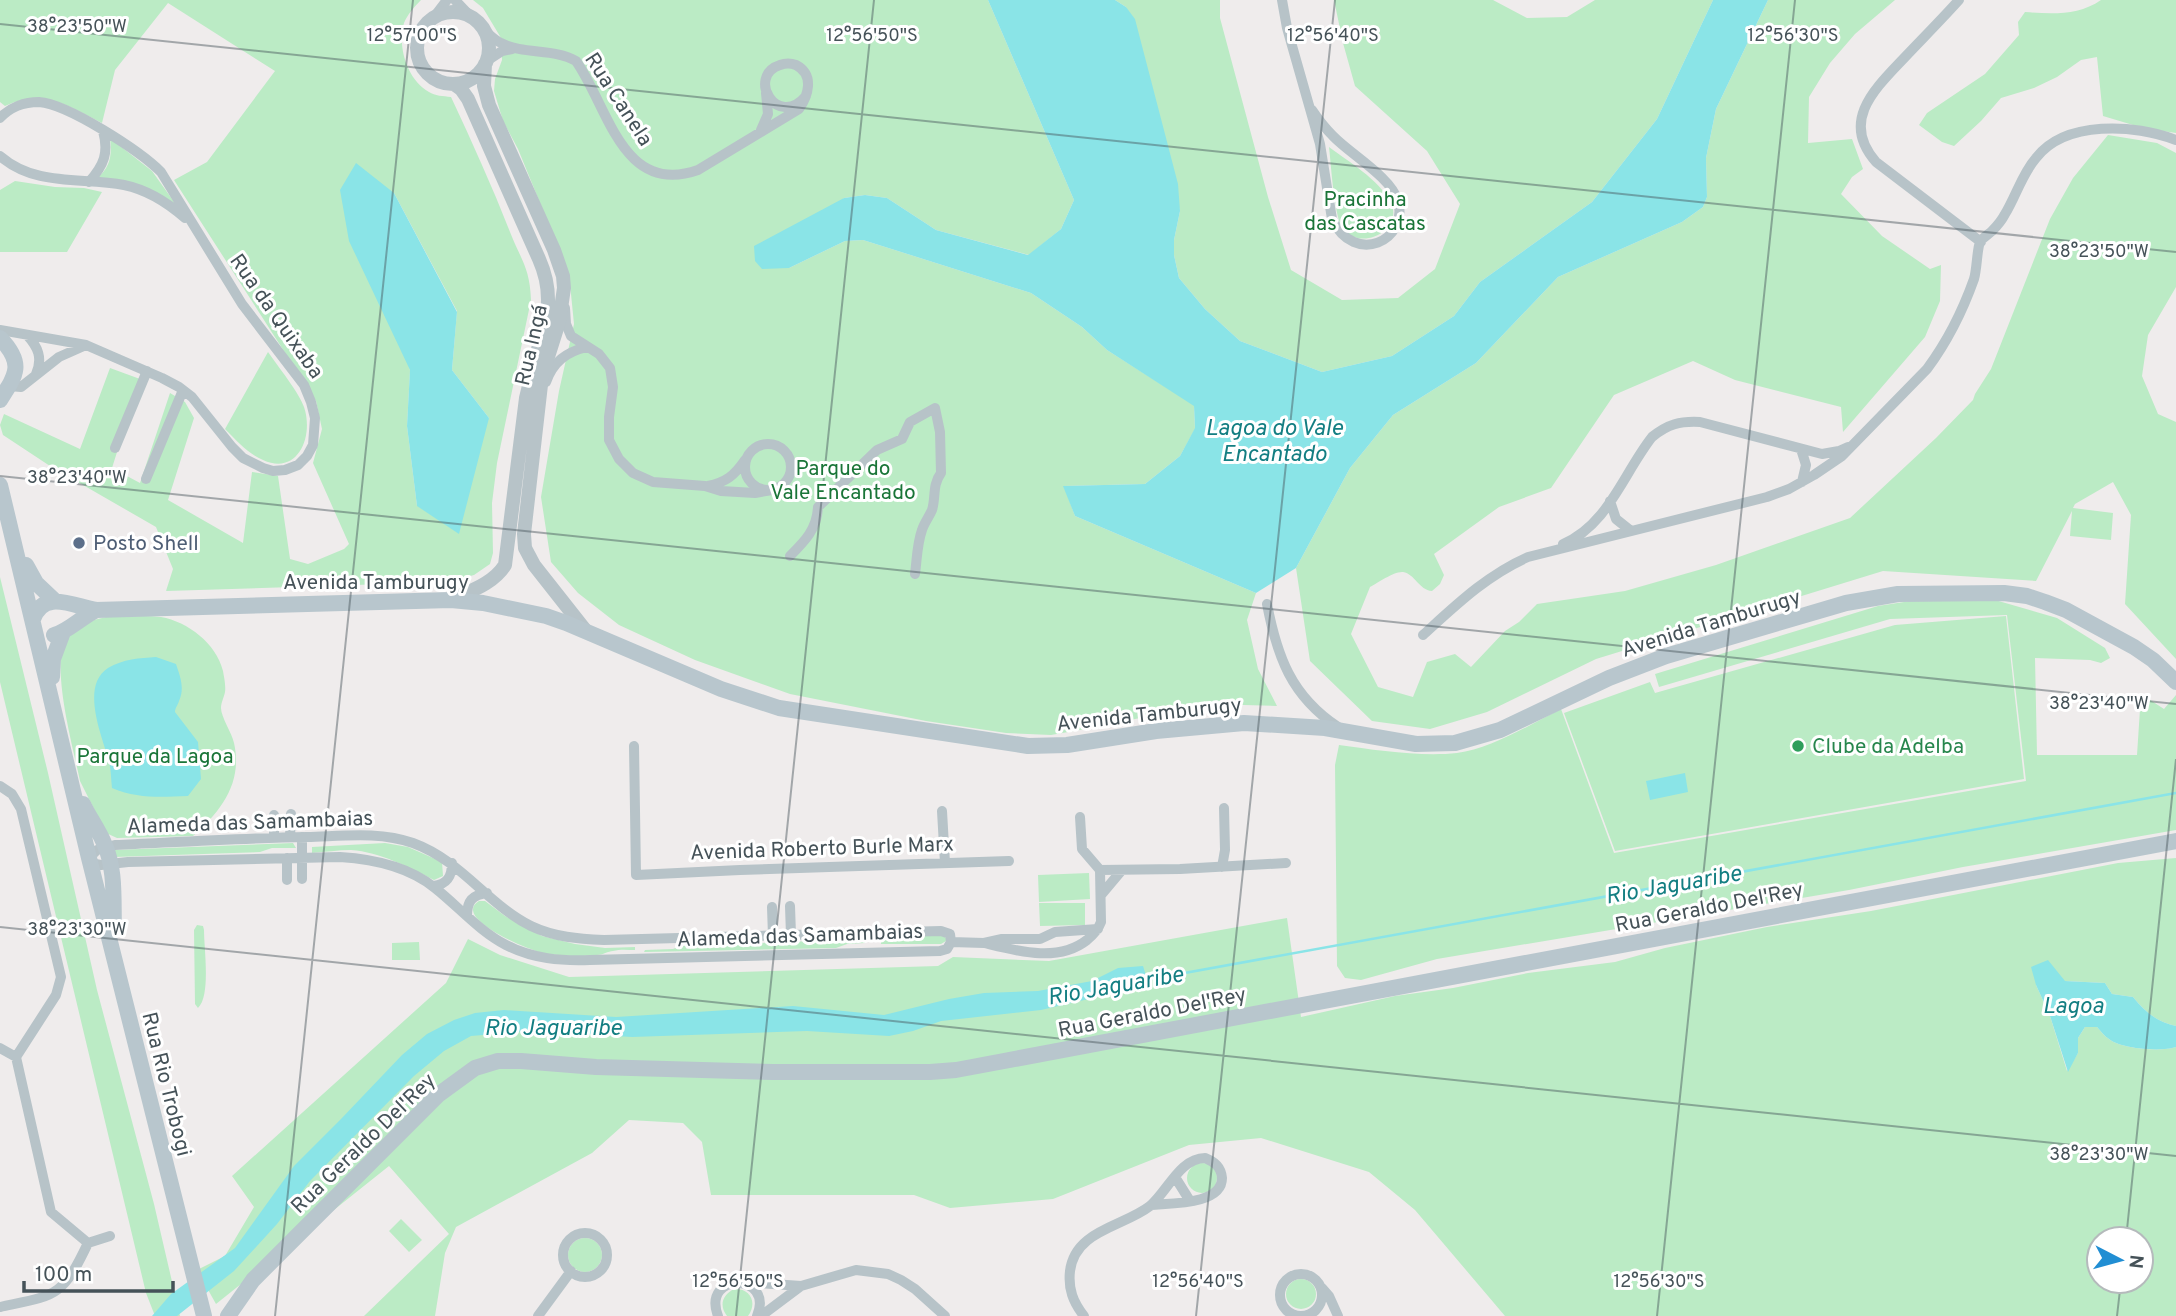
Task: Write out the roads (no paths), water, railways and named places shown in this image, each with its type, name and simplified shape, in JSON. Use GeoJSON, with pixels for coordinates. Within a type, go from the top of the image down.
{"type":"FeatureCollection","features":[{"type":"Feature","properties":{"kind":"main road"},"geometry":{"type":"LineString","coordinates":[[0,338],[11,351],[16,365],[16,373],[3,390]]}},
{"type":"Feature","properties":{"kind":"main road"},"geometry":{"type":"LineString","coordinates":[[0,485],[34,624],[51,635],[63,632],[96,610]]}},
{"type":"Feature","properties":{"kind":"main road"},"geometry":{"type":"LineString","coordinates":[[15,546],[36,583],[54,600],[39,608],[34,624]]}},
{"type":"Feature","properties":{"kind":"main road","name":"Avenida Tamburugy"},"geometry":{"type":"LineString","coordinates":[[54,600],[96,610],[451,600],[517,609],[586,631],[721,689],[779,708],[1005,744],[1049,747],[1156,731],[1244,723],[1342,731],[1416,744],[1455,743],[1536,714],[1609,678],[1666,656],[1846,603],[1898,594],[2004,593],[2028,596],[2066,610],[2134,647],[2153,660],[2176,682]]}},
{"type":"Feature","properties":{"kind":"main road","name":"Rua Rio Trobogi"},"geometry":{"type":"LineString","coordinates":[[34,624],[203,1313]]}},
{"type":"Feature","properties":{"kind":"main road"},"geometry":{"type":"LineString","coordinates":[[52,700],[53,659],[63,632]]}},
{"type":"Feature","properties":{"kind":"main road"},"geometry":{"type":"LineString","coordinates":[[72,783],[106,847],[112,877],[115,963]]}},
{"type":"Feature","properties":{"kind":"main road","name":"Rua Geraldo Del'Rey"},"geometry":{"type":"LineString","coordinates":[[228,1316],[253,1280],[438,1095],[475,1068],[498,1061],[773,1072],[930,1073],[956,1070],[2176,841]]}},
{"type":"Feature","properties":{"kind":"street"},"geometry":{"type":"LineString","coordinates":[[447,0],[421,31],[417,49],[428,74],[444,83],[454,84],[472,78],[485,63],[502,51],[515,48]]}},
{"type":"Feature","properties":{"kind":"street"},"geometry":{"type":"LineString","coordinates":[[455,0],[483,29],[488,45],[485,63]]}},
{"type":"Feature","properties":{"kind":"street"},"geometry":{"type":"LineString","coordinates":[[1282,0],[1293,52],[1320,144],[1332,219],[1337,230],[1356,244],[1368,246],[1380,242],[1390,235],[1397,225],[1398,200],[1384,180],[1334,137],[1312,110]]}},
{"type":"Feature","properties":{"kind":"street"},"geometry":{"type":"LineString","coordinates":[[1959,0],[1874,91],[1861,115],[1860,126],[1864,147],[1876,162],[1980,242]]}},
{"type":"Feature","properties":{"kind":"street"},"geometry":{"type":"LineString","coordinates":[[434,17],[456,12],[471,17]]}},
{"type":"Feature","properties":{"kind":"street","name":"Rua Canela"},"geometry":{"type":"LineString","coordinates":[[483,29],[497,41],[515,48],[568,57],[576,61],[626,152],[653,171],[675,175],[698,170],[799,109],[806,96]]}},
{"type":"Feature","properties":{"kind":"street","name":"Rua Ingá"},"geometry":{"type":"LineString","coordinates":[[485,63],[484,86],[494,120],[554,250],[564,288],[559,322],[542,376],[524,534],[525,548],[534,565],[586,631]]}},
{"type":"Feature","properties":{"kind":"street"},"geometry":{"type":"LineString","coordinates":[[761,131],[768,114],[766,92],[766,77],[770,71],[789,63],[796,65],[806,75],[808,90],[801,102],[788,107],[774,103],[766,92]]}},
{"type":"Feature","properties":{"kind":"street","name":"Rua Ingá"},"geometry":{"type":"LineString","coordinates":[[451,600],[485,584],[501,572],[505,565],[526,398],[549,299],[545,272],[523,222],[468,99],[454,84]]}},
{"type":"Feature","properties":{"kind":"street","name":"Rua da Quixaba"},"geometry":{"type":"LineString","coordinates":[[0,118],[15,107],[40,102],[65,110],[135,149],[156,166],[242,304],[304,385],[312,402],[315,418],[313,445],[298,465],[285,470],[273,471],[253,464],[232,447],[198,403],[183,390],[86,345],[0,330]]}},
{"type":"Feature","properties":{"kind":"street"},"geometry":{"type":"LineString","coordinates":[[1547,551],[1740,505],[1802,482],[1835,461],[1927,369],[1937,355],[1971,286],[1978,264],[1980,242],[2001,220],[2034,159],[2044,148],[2057,139],[2078,132],[2101,129],[2150,133],[2176,140]]}},
{"type":"Feature","properties":{"kind":"street"},"geometry":{"type":"LineString","coordinates":[[89,182],[103,164],[106,154],[103,131]]}},
{"type":"Feature","properties":{"kind":"street"},"geometry":{"type":"LineString","coordinates":[[1320,144],[1334,137]]}},
{"type":"Feature","properties":{"kind":"street","name":"Rua da Quixaba"},"geometry":{"type":"LineString","coordinates":[[0,156],[17,168],[42,177],[128,186],[142,191],[157,197],[193,225]]}},
{"type":"Feature","properties":{"kind":"street"},"geometry":{"type":"LineString","coordinates":[[564,288],[568,331],[587,348],[599,354],[610,368],[613,387],[609,417],[610,440],[613,451],[633,473],[653,482],[705,486],[720,491],[755,494],[772,490],[786,482],[791,467],[789,459],[779,447],[771,444],[755,448],[733,476],[725,482],[705,486]]}},
{"type":"Feature","properties":{"kind":"street"},"geometry":{"type":"LineString","coordinates":[[27,335],[35,343],[39,353],[40,367],[36,374]]}},
{"type":"Feature","properties":{"kind":"street"},"geometry":{"type":"LineString","coordinates":[[3,390],[21,387],[59,357],[86,345]]}},
{"type":"Feature","properties":{"kind":"street"},"geometry":{"type":"LineString","coordinates":[[540,400],[547,378],[559,360],[576,350],[587,348]]}},
{"type":"Feature","properties":{"kind":"street"},"geometry":{"type":"LineString","coordinates":[[115,448],[147,371]]}},
{"type":"Feature","properties":{"kind":"street"},"geometry":{"type":"LineString","coordinates":[[146,480],[183,390]]}},
{"type":"Feature","properties":{"kind":"street"},"geometry":{"type":"LineString","coordinates":[[790,556],[808,539],[817,520],[818,508],[877,450],[902,439],[911,422],[935,408],[940,432],[941,473],[933,495],[933,508],[917,546],[915,574]]}},
{"type":"Feature","properties":{"kind":"street"},"geometry":{"type":"LineString","coordinates":[[1423,635],[1478,586],[1498,572],[1569,541],[1589,528],[1598,519],[1652,437],[1663,428],[1684,421],[1700,422],[1822,454],[1854,444]]}},
{"type":"Feature","properties":{"kind":"street"},"geometry":{"type":"LineString","coordinates":[[1801,449],[1806,465],[1802,482]]}},
{"type":"Feature","properties":{"kind":"street"},"geometry":{"type":"LineString","coordinates":[[749,454],[745,471],[748,480],[763,490],[772,490]]}},
{"type":"Feature","properties":{"kind":"street"},"geometry":{"type":"LineString","coordinates":[[1610,501],[1616,519],[1630,531]]}},
{"type":"Feature","properties":{"kind":"street"},"geometry":{"type":"LineString","coordinates":[[1267,604],[1280,660],[1304,698],[1342,731]]}},
{"type":"Feature","properties":{"kind":"street","name":"Avenida Roberto Burle Marx"},"geometry":{"type":"LineString","coordinates":[[634,747],[636,875],[1009,861]]}},
{"type":"Feature","properties":{"kind":"street"},"geometry":{"type":"LineString","coordinates":[[0,786],[12,794],[21,809],[61,977],[56,995],[16,1057],[51,1212],[88,1243]]}},
{"type":"Feature","properties":{"kind":"street"},"geometry":{"type":"LineString","coordinates":[[1222,867],[1225,850],[1224,807]]}},
{"type":"Feature","properties":{"kind":"street"},"geometry":{"type":"LineString","coordinates":[[942,811],[945,863]]}},
{"type":"Feature","properties":{"kind":"street"},"geometry":{"type":"LineString","coordinates":[[291,814],[302,858],[302,879]]}},
{"type":"Feature","properties":{"kind":"street"},"geometry":{"type":"LineString","coordinates":[[274,815],[274,838]]}},
{"type":"Feature","properties":{"kind":"street"},"geometry":{"type":"LineString","coordinates":[[951,942],[984,943],[1015,950],[1059,953],[1077,946],[1098,929],[1101,922],[1100,870],[1082,849],[1080,817]]}},
{"type":"Feature","properties":{"kind":"street","name":"Alameda das Samambaias"},"geometry":{"type":"LineString","coordinates":[[373,835],[428,849],[452,863],[515,916],[531,926],[584,940],[946,932],[950,934],[951,942],[947,949],[943,950],[572,961],[537,957],[500,942],[433,886],[399,868],[364,858],[101,865],[90,860],[97,850],[106,847],[274,838],[373,835]]}},
{"type":"Feature","properties":{"kind":"street","name":"Alameda das Samambaias"},"geometry":{"type":"LineString","coordinates":[[287,858],[287,880]]}},
{"type":"Feature","properties":{"kind":"street"},"geometry":{"type":"LineString","coordinates":[[433,886],[446,882],[450,877],[452,863]]}},
{"type":"Feature","properties":{"kind":"street"},"geometry":{"type":"LineString","coordinates":[[1100,870],[1286,863]]}},
{"type":"Feature","properties":{"kind":"street"},"geometry":{"type":"LineString","coordinates":[[1101,895],[1122,870]]}},
{"type":"Feature","properties":{"kind":"street"},"geometry":{"type":"LineString","coordinates":[[467,916],[471,898],[487,893]]}},
{"type":"Feature","properties":{"kind":"street"},"geometry":{"type":"LineString","coordinates":[[790,906],[791,935]]}},
{"type":"Feature","properties":{"kind":"street"},"geometry":{"type":"LineString","coordinates":[[772,907],[773,936]]}},
{"type":"Feature","properties":{"kind":"street"},"geometry":{"type":"LineString","coordinates":[[984,943],[1002,939],[1040,939],[1055,932],[1098,929]]}},
{"type":"Feature","properties":{"kind":"street"},"geometry":{"type":"LineString","coordinates":[[873,934],[873,952]]}},
{"type":"Feature","properties":{"kind":"street"},"geometry":{"type":"LineString","coordinates":[[1045,937],[1045,953]]}},
{"type":"Feature","properties":{"kind":"street"},"geometry":{"type":"LineString","coordinates":[[639,940],[639,958]]}},
{"type":"Feature","properties":{"kind":"street"},"geometry":{"type":"LineString","coordinates":[[0,1048],[16,1057]]}},
{"type":"Feature","properties":{"kind":"street"},"geometry":{"type":"LineString","coordinates":[[1084,1316],[1071,1294],[1070,1267],[1082,1245],[1091,1237],[1150,1205],[1192,1161],[1198,1158],[1212,1161],[1222,1174],[1219,1189],[1208,1198],[1150,1205]]}},
{"type":"Feature","properties":{"kind":"street"},"geometry":{"type":"LineString","coordinates":[[1175,1177],[1190,1201]]}},
{"type":"Feature","properties":{"kind":"street"},"geometry":{"type":"LineString","coordinates":[[582,1233],[602,1240],[607,1254],[606,1261],[597,1273],[584,1276],[570,1271],[563,1259],[565,1245],[570,1239],[582,1233]]}},
{"type":"Feature","properties":{"kind":"street"},"geometry":{"type":"LineString","coordinates":[[0,1307],[45,1297],[60,1289],[88,1243],[110,1236]]}},
{"type":"Feature","properties":{"kind":"street"},"geometry":{"type":"LineString","coordinates":[[759,1316],[802,1286],[856,1270],[888,1274],[901,1280],[946,1316]]}},
{"type":"Feature","properties":{"kind":"street"},"geometry":{"type":"LineString","coordinates":[[538,1316],[570,1271]]}},
{"type":"Feature","properties":{"kind":"street"},"geometry":{"type":"LineString","coordinates":[[1320,1284],[1321,1303],[1313,1312],[1298,1316],[1289,1312],[1281,1300],[1280,1294],[1285,1281],[1303,1274],[1320,1284],[1338,1316]]}},
{"type":"Feature","properties":{"kind":"street"},"geometry":{"type":"LineString","coordinates":[[718,1316],[715,1302],[721,1289],[734,1282],[802,1286]]}},
{"type":"Feature","properties":{"kind":"street"},"geometry":{"type":"LineString","coordinates":[[741,1282],[749,1284],[760,1297],[759,1316]]}},
{"type":"Feature","properties":{"kind":"water","name":"Lagoa do Vale Encantado"},"geometry":{"type":"Polygon","coordinates":[[[988,0],[1115,0],[1126,7],[1135,19],[1178,184],[1180,211],[1174,255],[1179,278],[1205,309],[1240,341],[1322,372],[1392,356],[1454,316],[1480,282],[1592,202],[1657,119],[1713,0],[1768,0],[1716,109],[1706,158],[1707,197],[1703,207],[1682,222],[1558,277],[1476,363],[1393,415],[1350,468],[1296,568],[1256,593],[1075,516],[1063,486],[1145,484],[1180,456],[1195,428],[1194,406],[1107,350],[1082,327],[1031,293],[863,240],[845,241],[789,268],[762,269],[755,261],[754,246],[844,198],[865,195],[887,198],[936,230],[1028,255],[1061,229],[1074,200],[988,0]]]}},
{"type":"Feature","properties":{"kind":"water"},"geometry":{"type":"Polygon","coordinates":[[[356,163],[394,193],[457,312],[452,370],[489,418],[459,534],[417,506],[407,426],[410,370],[349,241],[340,190],[356,163]]]}},
{"type":"Feature","properties":{"kind":"water"},"geometry":{"type":"Polygon","coordinates":[[[156,657],[176,664],[182,687],[175,712],[198,742],[201,779],[188,796],[140,796],[112,788],[109,761],[95,712],[95,687],[100,676],[114,665],[156,657]]]}},
{"type":"Feature","properties":{"kind":"water"},"geometry":{"type":"Polygon","coordinates":[[[1685,773],[1688,792],[1650,800],[1646,781],[1685,773]]]}},
{"type":"Feature","properties":{"kind":"water","name":"Lagoa"},"geometry":{"type":"Polygon","coordinates":[[[2048,960],[2065,981],[2105,983],[2112,994],[2133,997],[2152,1016],[2176,1026],[2176,1047],[2132,1047],[2115,1042],[2097,1027],[2085,1027],[2078,1038],[2078,1053],[2068,1072],[2031,967],[2048,960]]]}},
{"type":"Feature","properties":{"kind":"water"},"geometry":{"type":"Polygon","coordinates":[[[1143,966],[1149,985],[1041,1010],[941,1021],[889,1036],[807,1031],[632,1037],[529,1031],[471,1036],[444,1051],[414,1076],[310,1181],[277,1224],[234,1271],[177,1316],[152,1316],[171,1294],[235,1248],[294,1166],[402,1055],[427,1034],[454,1020],[475,1013],[504,1010],[616,1017],[793,1006],[884,1015],[984,993],[1038,991],[1092,981],[1118,968],[1143,966]]]}},
{"type":"Feature","properties":{"kind":"waterway","name":"Rio Jaguaribe"},"geometry":{"type":"LineString","coordinates":[[1146,980],[2176,793]]}},
{"type":"Feature","properties":{"kind":"place","name":"Posto Shell"},"geometry":{"type":"Point","coordinates":[79,543]}},
{"type":"Feature","properties":{"kind":"place","name":"Clube da Adelba"},"geometry":{"type":"Point","coordinates":[1798,746]}},
{"type":"Feature","properties":{"kind":"park label","name":"Pracinha das Cascatas"},"geometry":{"type":"Point","coordinates":[1365,211]}},
{"type":"Feature","properties":{"kind":"park label","name":"Parque do Vale Encantado"},"geometry":{"type":"Point","coordinates":[843,480]}},
{"type":"Feature","properties":{"kind":"park label","name":"Parque da Lagoa"},"geometry":{"type":"Point","coordinates":[155,756]}}]}
